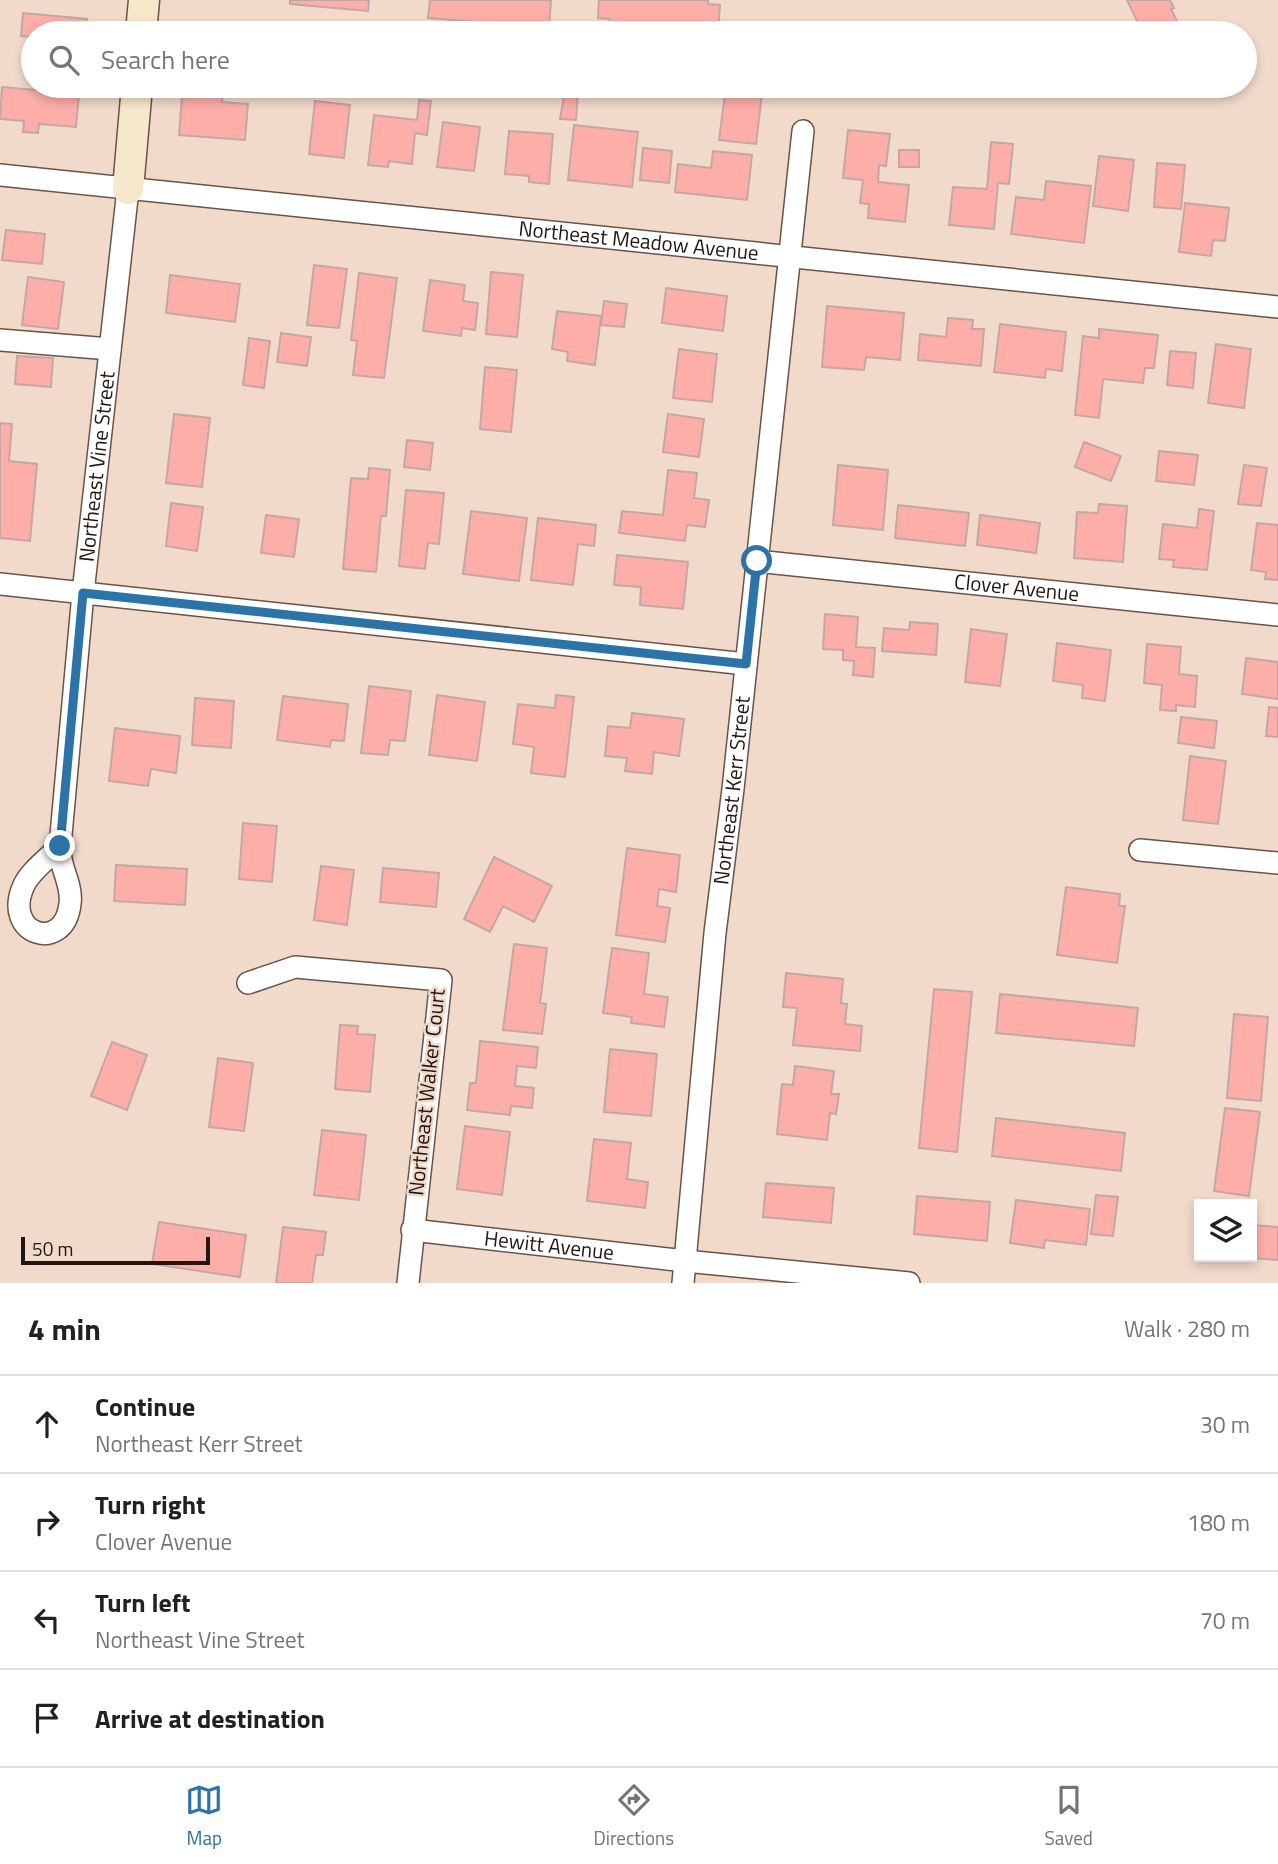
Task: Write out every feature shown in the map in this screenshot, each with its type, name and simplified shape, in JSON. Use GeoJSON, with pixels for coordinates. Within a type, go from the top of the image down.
{"type":"FeatureCollection","features":[{"type":"Feature","properties":{"kind":"street"},"geometry":{"type":"LineString","coordinates":[[142,21],[144,0]]}},
{"type":"Feature","properties":{"kind":"street","name":"Northeast Vine Street"},"geometry":{"type":"LineString","coordinates":[[60,846],[83,593],[136,98]]}},
{"type":"Feature","properties":{"kind":"street","name":"Northeast Kerr Street"},"geometry":{"type":"LineString","coordinates":[[683,1283],[715,933],[733,789],[803,131]]}},
{"type":"Feature","properties":{"kind":"street","name":"Northeast Meadow Avenue"},"geometry":{"type":"LineString","coordinates":[[0,175],[1278,307]]}},
{"type":"Feature","properties":{"kind":"street"},"geometry":{"type":"LineString","coordinates":[[0,340],[110,349]]}},
{"type":"Feature","properties":{"kind":"street","name":"Clover Avenue"},"geometry":{"type":"LineString","coordinates":[[757,561],[1278,615]]}},
{"type":"Feature","properties":{"kind":"street"},"geometry":{"type":"LineString","coordinates":[[0,584],[746,664]]}},
{"type":"Feature","properties":{"kind":"street"},"geometry":{"type":"LineString","coordinates":[[1140,850],[1278,863]]}},
{"type":"Feature","properties":{"kind":"street","name":"Northeast Walker Court"},"geometry":{"type":"LineString","coordinates":[[248,983],[295,967],[441,980],[412,1230]]}},
{"type":"Feature","properties":{"kind":"street"},"geometry":{"type":"LineString","coordinates":[[408,1283],[412,1230]]}},
{"type":"Feature","properties":{"kind":"street","name":"Hewitt Avenue"},"geometry":{"type":"LineString","coordinates":[[412,1230],[909,1283]]}},
{"type":"Feature","properties":{"kind":"building"},"geometry":{"type":"Polygon","coordinates":[[[290,0],[369,0],[368,11],[290,4],[290,0]]]}},
{"type":"Feature","properties":{"kind":"building"},"geometry":{"type":"Polygon","coordinates":[[[430,0],[551,0],[550,21],[464,21],[428,18],[430,0]]]}},
{"type":"Feature","properties":{"kind":"building"},"geometry":{"type":"Polygon","coordinates":[[[599,0],[708,0],[708,4],[720,5],[719,21],[610,21],[598,18],[599,0]]]}},
{"type":"Feature","properties":{"kind":"building"},"geometry":{"type":"Polygon","coordinates":[[[1127,0],[1170,0],[1177,21],[1137,21],[1127,0]]]}},
{"type":"Feature","properties":{"kind":"building"},"geometry":{"type":"Polygon","coordinates":[[[23,13],[87,19],[87,21],[22,21],[23,13]]]}},
{"type":"Feature","properties":{"kind":"building"},"geometry":{"type":"Polygon","coordinates":[[[2,87],[21,89],[21,98],[79,98],[76,127],[39,124],[38,133],[23,132],[24,121],[0,119],[2,87]]]}},
{"type":"Feature","properties":{"kind":"building"},"geometry":{"type":"Polygon","coordinates":[[[182,98],[222,98],[222,102],[248,104],[245,140],[179,135],[182,98]]]}},
{"type":"Feature","properties":{"kind":"building"},"geometry":{"type":"Polygon","coordinates":[[[564,98],[578,98],[576,120],[560,119],[564,98]]]}},
{"type":"Feature","properties":{"kind":"building"},"geometry":{"type":"Polygon","coordinates":[[[724,98],[762,98],[756,144],[719,140],[724,98]]]}},
{"type":"Feature","properties":{"kind":"building"},"geometry":{"type":"Polygon","coordinates":[[[419,100],[431,101],[427,135],[415,133],[412,164],[389,161],[388,167],[368,165],[374,115],[417,120],[419,100]]]}},
{"type":"Feature","properties":{"kind":"building"},"geometry":{"type":"Polygon","coordinates":[[[315,101],[350,105],[344,158],[309,154],[315,101]]]}},
{"type":"Feature","properties":{"kind":"building"},"geometry":{"type":"Polygon","coordinates":[[[443,122],[480,127],[474,171],[437,167],[443,122]]]}},
{"type":"Feature","properties":{"kind":"building"},"geometry":{"type":"Polygon","coordinates":[[[574,125],[638,132],[632,187],[568,180],[574,125]]]}},
{"type":"Feature","properties":{"kind":"building"},"geometry":{"type":"Polygon","coordinates":[[[848,130],[890,134],[886,166],[879,165],[878,182],[909,185],[905,222],[868,218],[869,204],[860,203],[863,180],[843,178],[848,130]]]}},
{"type":"Feature","properties":{"kind":"building"},"geometry":{"type":"Polygon","coordinates":[[[509,131],[553,134],[549,184],[529,182],[529,176],[505,174],[509,131]]]}},
{"type":"Feature","properties":{"kind":"building"},"geometry":{"type":"Polygon","coordinates":[[[991,142],[1013,144],[1009,184],[998,183],[994,229],[949,225],[953,187],[987,189],[991,142]]]}},
{"type":"Feature","properties":{"kind":"building"},"geometry":{"type":"Polygon","coordinates":[[[643,148],[672,151],[669,183],[640,180],[643,148]]]}},
{"type":"Feature","properties":{"kind":"building"},"geometry":{"type":"Polygon","coordinates":[[[899,150],[919,150],[919,167],[899,167],[899,150]]]}},
{"type":"Feature","properties":{"kind":"building"},"geometry":{"type":"Polygon","coordinates":[[[713,151],[752,155],[747,200],[675,192],[678,164],[711,168],[713,151]]]}},
{"type":"Feature","properties":{"kind":"building"},"geometry":{"type":"Polygon","coordinates":[[[1099,156],[1134,160],[1128,211],[1093,206],[1099,156]]]}},
{"type":"Feature","properties":{"kind":"building"},"geometry":{"type":"Polygon","coordinates":[[[1157,163],[1185,165],[1181,209],[1154,207],[1157,163]]]}},
{"type":"Feature","properties":{"kind":"building"},"geometry":{"type":"Polygon","coordinates":[[[1046,181],[1091,186],[1084,243],[1011,234],[1016,197],[1044,200],[1046,181]]]}},
{"type":"Feature","properties":{"kind":"building"},"geometry":{"type":"Polygon","coordinates":[[[1185,203],[1229,208],[1225,241],[1213,240],[1211,256],[1179,252],[1185,203]]]}},
{"type":"Feature","properties":{"kind":"building"},"geometry":{"type":"Polygon","coordinates":[[[6,230],[45,234],[42,264],[2,260],[6,230]]]}},
{"type":"Feature","properties":{"kind":"building"},"geometry":{"type":"Polygon","coordinates":[[[314,265],[347,269],[339,328],[307,325],[314,265]]]}},
{"type":"Feature","properties":{"kind":"building"},"geometry":{"type":"Polygon","coordinates":[[[491,272],[523,275],[517,337],[486,334],[491,272]]]}},
{"type":"Feature","properties":{"kind":"building"},"geometry":{"type":"Polygon","coordinates":[[[359,273],[397,278],[384,378],[353,375],[357,341],[351,340],[359,273]]]}},
{"type":"Feature","properties":{"kind":"building"},"geometry":{"type":"Polygon","coordinates":[[[170,275],[240,284],[235,322],[166,313],[170,275]]]}},
{"type":"Feature","properties":{"kind":"building"},"geometry":{"type":"Polygon","coordinates":[[[28,277],[64,282],[58,329],[22,325],[28,277]]]}},
{"type":"Feature","properties":{"kind":"building"},"geometry":{"type":"Polygon","coordinates":[[[430,280],[465,285],[463,301],[478,303],[475,330],[462,328],[461,336],[423,331],[430,280]]]}},
{"type":"Feature","properties":{"kind":"building"},"geometry":{"type":"Polygon","coordinates":[[[666,288],[727,296],[723,331],[662,323],[666,288]]]}},
{"type":"Feature","properties":{"kind":"building"},"geometry":{"type":"Polygon","coordinates":[[[604,301],[627,304],[624,327],[601,325],[604,301]]]}},
{"type":"Feature","properties":{"kind":"building"},"geometry":{"type":"Polygon","coordinates":[[[827,306],[904,313],[900,360],[866,357],[864,370],[822,367],[827,306]]]}},
{"type":"Feature","properties":{"kind":"building"},"geometry":{"type":"Polygon","coordinates":[[[557,311],[601,316],[595,365],[567,361],[568,352],[552,349],[557,311]]]}},
{"type":"Feature","properties":{"kind":"building"},"geometry":{"type":"Polygon","coordinates":[[[948,318],[973,320],[972,329],[984,329],[981,366],[918,360],[920,334],[946,337],[948,318]]]}},
{"type":"Feature","properties":{"kind":"building"},"geometry":{"type":"Polygon","coordinates":[[[1000,324],[1066,332],[1062,371],[1046,369],[1045,378],[994,372],[1000,324]]]}},
{"type":"Feature","properties":{"kind":"building"},"geometry":{"type":"Polygon","coordinates":[[[1099,329],[1158,335],[1154,368],[1145,368],[1143,383],[1103,379],[1099,418],[1075,415],[1083,336],[1099,338],[1099,329]]]}},
{"type":"Feature","properties":{"kind":"building"},"geometry":{"type":"Polygon","coordinates":[[[281,333],[311,337],[307,366],[277,362],[281,333]]]}},
{"type":"Feature","properties":{"kind":"building"},"geometry":{"type":"Polygon","coordinates":[[[249,338],[270,341],[264,388],[243,385],[249,338]]]}},
{"type":"Feature","properties":{"kind":"building"},"geometry":{"type":"Polygon","coordinates":[[[1216,344],[1251,349],[1244,408],[1208,403],[1216,344]]]}},
{"type":"Feature","properties":{"kind":"building"},"geometry":{"type":"Polygon","coordinates":[[[679,349],[717,354],[712,402],[673,398],[679,349]]]}},
{"type":"Feature","properties":{"kind":"building"},"geometry":{"type":"Polygon","coordinates":[[[1170,351],[1196,353],[1193,388],[1167,385],[1170,351]]]}},
{"type":"Feature","properties":{"kind":"building"},"geometry":{"type":"Polygon","coordinates":[[[17,356],[53,358],[51,387],[15,384],[17,356]]]}},
{"type":"Feature","properties":{"kind":"building"},"geometry":{"type":"Polygon","coordinates":[[[485,367],[517,370],[511,432],[480,429],[485,367]]]}},
{"type":"Feature","properties":{"kind":"building"},"geometry":{"type":"Polygon","coordinates":[[[174,414],[210,418],[202,487],[166,483],[174,414]]]}},
{"type":"Feature","properties":{"kind":"building"},"geometry":{"type":"Polygon","coordinates":[[[668,414],[704,419],[699,457],[663,452],[668,414]]]}},
{"type":"Feature","properties":{"kind":"building"},"geometry":{"type":"Polygon","coordinates":[[[0,423],[12,424],[9,461],[37,464],[30,541],[0,538],[0,423]]]}},
{"type":"Feature","properties":{"kind":"building"},"geometry":{"type":"Polygon","coordinates":[[[407,440],[433,443],[430,470],[404,467],[407,440]]]}},
{"type":"Feature","properties":{"kind":"building"},"geometry":{"type":"Polygon","coordinates":[[[1084,442],[1121,456],[1111,481],[1075,467],[1084,442]]]}},
{"type":"Feature","properties":{"kind":"building"},"geometry":{"type":"Polygon","coordinates":[[[1159,451],[1198,455],[1194,485],[1156,481],[1159,451]]]}},
{"type":"Feature","properties":{"kind":"building"},"geometry":{"type":"Polygon","coordinates":[[[838,465],[888,470],[883,530],[833,525],[838,465]]]}},
{"type":"Feature","properties":{"kind":"building"},"geometry":{"type":"Polygon","coordinates":[[[1244,465],[1267,468],[1261,506],[1238,504],[1244,465]]]}},
{"type":"Feature","properties":{"kind":"building"},"geometry":{"type":"Polygon","coordinates":[[[369,468],[390,470],[386,516],[381,516],[376,572],[343,569],[351,478],[368,479],[369,468]]]}},
{"type":"Feature","properties":{"kind":"building"},"geometry":{"type":"Polygon","coordinates":[[[668,470],[697,473],[694,498],[709,500],[705,527],[687,525],[685,541],[619,533],[622,511],[663,515],[668,470]]]}},
{"type":"Feature","properties":{"kind":"building"},"geometry":{"type":"Polygon","coordinates":[[[406,490],[444,493],[439,544],[428,543],[425,569],[399,566],[406,490]]]}},
{"type":"Feature","properties":{"kind":"building"},"geometry":{"type":"Polygon","coordinates":[[[171,503],[203,507],[197,551],[166,546],[171,503]]]}},
{"type":"Feature","properties":{"kind":"building"},"geometry":{"type":"Polygon","coordinates":[[[1099,504],[1127,506],[1123,562],[1074,558],[1077,512],[1098,513],[1099,504]]]}},
{"type":"Feature","properties":{"kind":"building"},"geometry":{"type":"Polygon","coordinates":[[[898,505],[969,513],[965,546],[895,538],[898,505]]]}},
{"type":"Feature","properties":{"kind":"building"},"geometry":{"type":"Polygon","coordinates":[[[1199,509],[1214,511],[1207,570],[1173,567],[1174,560],[1159,559],[1163,524],[1197,528],[1199,509]]]}},
{"type":"Feature","properties":{"kind":"building"},"geometry":{"type":"Polygon","coordinates":[[[471,511],[527,518],[519,581],[463,574],[471,511]]]}},
{"type":"Feature","properties":{"kind":"building"},"geometry":{"type":"Polygon","coordinates":[[[266,515],[299,519],[294,557],[261,553],[266,515]]]}},
{"type":"Feature","properties":{"kind":"building"},"geometry":{"type":"Polygon","coordinates":[[[980,515],[1040,523],[1036,553],[977,545],[980,515]]]}},
{"type":"Feature","properties":{"kind":"building"},"geometry":{"type":"Polygon","coordinates":[[[538,518],[596,525],[594,546],[578,544],[573,585],[531,580],[538,518]]]}},
{"type":"Feature","properties":{"kind":"building"},"geometry":{"type":"Polygon","coordinates":[[[1257,523],[1278,525],[1278,580],[1265,579],[1266,572],[1251,570],[1257,523]]]}},
{"type":"Feature","properties":{"kind":"building"},"geometry":{"type":"Polygon","coordinates":[[[617,555],[688,562],[683,609],[640,605],[641,587],[614,585],[617,555]]]}},
{"type":"Feature","properties":{"kind":"building"},"geometry":{"type":"Polygon","coordinates":[[[825,614],[858,617],[856,647],[875,648],[873,677],[853,675],[854,661],[843,660],[843,650],[823,649],[825,614]]]}},
{"type":"Feature","properties":{"kind":"building"},"geometry":{"type":"Polygon","coordinates":[[[910,622],[938,624],[936,655],[882,651],[884,628],[909,630],[910,622]]]}},
{"type":"Feature","properties":{"kind":"building"},"geometry":{"type":"Polygon","coordinates":[[[971,629],[1007,634],[1000,686],[965,682],[971,629]]]}},
{"type":"Feature","properties":{"kind":"building"},"geometry":{"type":"Polygon","coordinates":[[[1057,643],[1111,650],[1105,701],[1082,698],[1083,685],[1053,681],[1057,643]]]}},
{"type":"Feature","properties":{"kind":"building"},"geometry":{"type":"Polygon","coordinates":[[[1147,644],[1181,647],[1179,674],[1197,676],[1195,707],[1176,705],[1176,711],[1160,710],[1162,685],[1144,683],[1147,644]]]}},
{"type":"Feature","properties":{"kind":"building"},"geometry":{"type":"Polygon","coordinates":[[[1246,658],[1278,662],[1278,699],[1242,694],[1246,658]]]}},
{"type":"Feature","properties":{"kind":"building"},"geometry":{"type":"Polygon","coordinates":[[[369,686],[411,691],[405,741],[390,740],[388,755],[361,753],[369,686]]]}},
{"type":"Feature","properties":{"kind":"building"},"geometry":{"type":"Polygon","coordinates":[[[437,695],[485,702],[477,761],[429,755],[437,695]]]}},
{"type":"Feature","properties":{"kind":"building"},"geometry":{"type":"Polygon","coordinates":[[[556,695],[574,697],[565,777],[531,773],[534,747],[513,744],[518,704],[555,708],[556,695]]]}},
{"type":"Feature","properties":{"kind":"building"},"geometry":{"type":"Polygon","coordinates":[[[283,696],[348,704],[344,741],[331,740],[330,747],[277,740],[283,696]]]}},
{"type":"Feature","properties":{"kind":"building"},"geometry":{"type":"Polygon","coordinates":[[[195,698],[234,701],[231,748],[192,745],[195,698]]]}},
{"type":"Feature","properties":{"kind":"building"},"geometry":{"type":"Polygon","coordinates":[[[1269,707],[1278,708],[1278,737],[1266,736],[1269,707]]]}},
{"type":"Feature","properties":{"kind":"building"},"geometry":{"type":"Polygon","coordinates":[[[632,713],[684,719],[679,756],[654,752],[652,774],[625,771],[627,758],[605,756],[608,726],[630,728],[632,713]]]}},
{"type":"Feature","properties":{"kind":"building"},"geometry":{"type":"Polygon","coordinates":[[[1181,717],[1217,721],[1214,748],[1178,743],[1181,717]]]}},
{"type":"Feature","properties":{"kind":"building"},"geometry":{"type":"Polygon","coordinates":[[[115,728],[180,736],[176,773],[151,769],[148,786],[109,781],[115,728]]]}},
{"type":"Feature","properties":{"kind":"building"},"geometry":{"type":"Polygon","coordinates":[[[1190,756],[1226,761],[1218,824],[1183,820],[1190,756]]]}},
{"type":"Feature","properties":{"kind":"building"},"geometry":{"type":"Polygon","coordinates":[[[243,823],[277,826],[272,882],[239,879],[243,823]]]}},
{"type":"Feature","properties":{"kind":"building"},"geometry":{"type":"Polygon","coordinates":[[[627,848],[680,855],[676,892],[659,889],[657,906],[670,908],[665,942],[616,935],[627,848]]]}},
{"type":"Feature","properties":{"kind":"building"},"geometry":{"type":"Polygon","coordinates":[[[494,857],[552,886],[534,922],[503,906],[490,932],[464,919],[494,857]]]}},
{"type":"Feature","properties":{"kind":"building"},"geometry":{"type":"Polygon","coordinates":[[[116,865],[187,869],[185,905],[114,901],[116,865]]]}},
{"type":"Feature","properties":{"kind":"building"},"geometry":{"type":"Polygon","coordinates":[[[321,866],[354,870],[347,925],[314,920],[321,866]]]}},
{"type":"Feature","properties":{"kind":"building"},"geometry":{"type":"Polygon","coordinates":[[[383,868],[439,873],[436,907],[380,902],[383,868]]]}},
{"type":"Feature","properties":{"kind":"building"},"geometry":{"type":"Polygon","coordinates":[[[1066,887],[1120,894],[1119,906],[1125,906],[1117,963],[1057,955],[1066,887]]]}},
{"type":"Feature","properties":{"kind":"building"},"geometry":{"type":"Polygon","coordinates":[[[514,944],[547,948],[540,1003],[546,1004],[542,1034],[503,1030],[514,944]]]}},
{"type":"Feature","properties":{"kind":"building"},"geometry":{"type":"Polygon","coordinates":[[[612,948],[649,953],[644,994],[668,997],[664,1027],[631,1023],[632,1017],[603,1013],[612,948]]]}},
{"type":"Feature","properties":{"kind":"building"},"geometry":{"type":"Polygon","coordinates":[[[786,973],[843,979],[841,1003],[847,1004],[845,1024],[862,1026],[860,1051],[793,1045],[797,1008],[783,1007],[786,973]]]}},
{"type":"Feature","properties":{"kind":"building"},"geometry":{"type":"Polygon","coordinates":[[[934,989],[972,992],[957,1152],[919,1148],[934,989]]]}},
{"type":"Feature","properties":{"kind":"building"},"geometry":{"type":"Polygon","coordinates":[[[1000,994],[1138,1008],[1134,1046],[996,1033],[1000,994]]]}},
{"type":"Feature","properties":{"kind":"building"},"geometry":{"type":"Polygon","coordinates":[[[1234,1014],[1268,1017],[1261,1101],[1227,1098],[1234,1014]]]}},
{"type":"Feature","properties":{"kind":"building"},"geometry":{"type":"Polygon","coordinates":[[[340,1025],[358,1026],[357,1034],[375,1035],[370,1092],[335,1089],[340,1025]]]}},
{"type":"Feature","properties":{"kind":"building"},"geometry":{"type":"Polygon","coordinates":[[[480,1041],[538,1047],[536,1068],[517,1066],[515,1086],[534,1088],[532,1108],[511,1106],[510,1115],[467,1110],[470,1083],[476,1083],[480,1041]]]}},
{"type":"Feature","properties":{"kind":"building"},"geometry":{"type":"Polygon","coordinates":[[[112,1042],[147,1055],[127,1110],[91,1096],[112,1042]]]}},
{"type":"Feature","properties":{"kind":"building"},"geometry":{"type":"Polygon","coordinates":[[[610,1049],[657,1054],[651,1116],[604,1112],[610,1049]]]}},
{"type":"Feature","properties":{"kind":"building"},"geometry":{"type":"Polygon","coordinates":[[[218,1058],[253,1063],[244,1131],[209,1127],[218,1058]]]}},
{"type":"Feature","properties":{"kind":"building"},"geometry":{"type":"Polygon","coordinates":[[[795,1066],[834,1071],[831,1094],[839,1094],[836,1114],[830,1113],[827,1140],[777,1134],[782,1084],[793,1085],[795,1066]]]}},
{"type":"Feature","properties":{"kind":"building"},"geometry":{"type":"Polygon","coordinates":[[[1225,1108],[1260,1112],[1249,1196],[1214,1191],[1225,1108]]]}},
{"type":"Feature","properties":{"kind":"building"},"geometry":{"type":"Polygon","coordinates":[[[996,1118],[1125,1133],[1121,1171],[992,1156],[996,1118]]]}},
{"type":"Feature","properties":{"kind":"building"},"geometry":{"type":"Polygon","coordinates":[[[465,1126],[510,1132],[502,1195],[457,1189],[465,1126]]]}},
{"type":"Feature","properties":{"kind":"building"},"geometry":{"type":"Polygon","coordinates":[[[322,1130],[366,1135],[359,1200],[314,1195],[322,1130]]]}},
{"type":"Feature","properties":{"kind":"building"},"geometry":{"type":"Polygon","coordinates":[[[594,1139],[631,1143],[627,1179],[648,1182],[645,1208],[587,1201],[594,1139]]]}},
{"type":"Feature","properties":{"kind":"building"},"geometry":{"type":"Polygon","coordinates":[[[766,1183],[834,1188],[831,1223],[763,1217],[766,1183]]]}},
{"type":"Feature","properties":{"kind":"building"},"geometry":{"type":"Polygon","coordinates":[[[1096,1195],[1118,1197],[1113,1236],[1091,1234],[1096,1195]]]}},
{"type":"Feature","properties":{"kind":"building"},"geometry":{"type":"Polygon","coordinates":[[[917,1196],[990,1202],[987,1241],[914,1234],[917,1196]]]}},
{"type":"Feature","properties":{"kind":"building"},"geometry":{"type":"Polygon","coordinates":[[[1016,1200],[1090,1209],[1086,1245],[1045,1240],[1044,1248],[1010,1243],[1016,1200]]]}},
{"type":"Feature","properties":{"kind":"building"},"geometry":{"type":"Polygon","coordinates":[[[159,1222],[246,1235],[240,1277],[152,1264],[159,1222]]]}},
{"type":"Feature","properties":{"kind":"building"},"geometry":{"type":"Polygon","coordinates":[[[1257,1225],[1278,1227],[1278,1260],[1257,1259],[1257,1225]]]}},
{"type":"Feature","properties":{"kind":"building"},"geometry":{"type":"Polygon","coordinates":[[[283,1227],[326,1232],[323,1255],[316,1255],[312,1283],[276,1283],[283,1227]]]}},
{"type":"Feature","properties":{"kind":"route"},"geometry":{"type":"LineString","coordinates":[[60,846],[83,593],[746,664],[757,561]]}}]}
